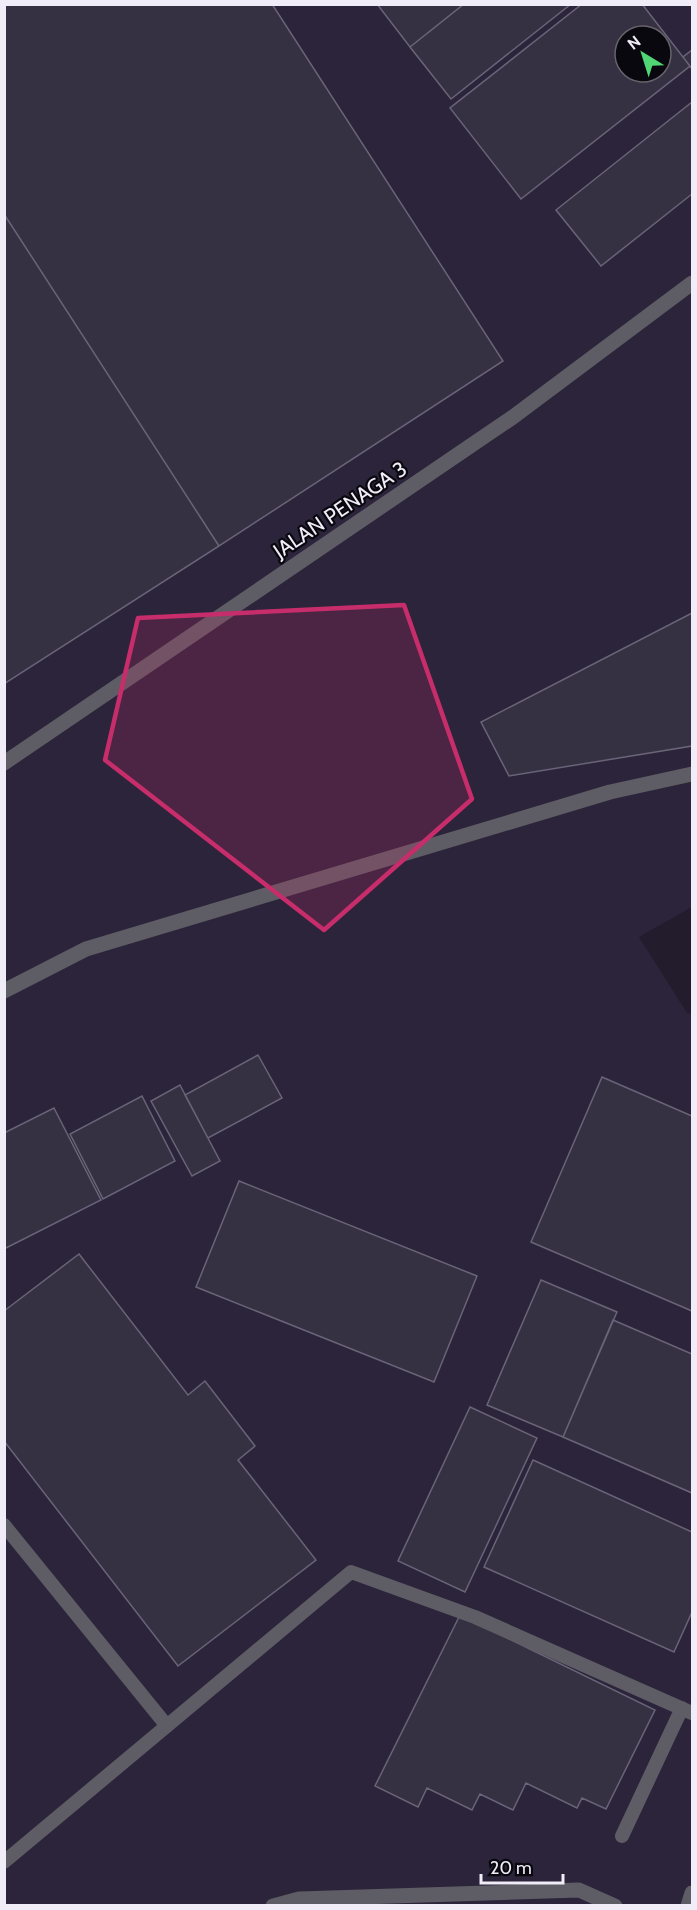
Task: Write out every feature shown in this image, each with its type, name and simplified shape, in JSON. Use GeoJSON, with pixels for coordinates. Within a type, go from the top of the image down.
{"type":"FeatureCollection","features":[{"type":"Feature","properties":{"kind":"street","name":"JALAN PENAGA 3"},"geometry":{"type":"LineString","coordinates":[[4,763],[513,417],[693,283]]}},
{"type":"Feature","properties":{"kind":"street"},"geometry":{"type":"LineString","coordinates":[[4,991],[86,949],[610,792],[693,774]]}},
{"type":"Feature","properties":{"kind":"street"},"geometry":{"type":"LineString","coordinates":[[273,1905],[299,1899],[579,1890],[615,1905]]}},
{"type":"Feature","properties":{"kind":"street"},"geometry":{"type":"LineString","coordinates":[[688,1905],[693,1893]]}},
{"type":"Feature","properties":{"kind":"lane"},"geometry":{"type":"LineString","coordinates":[[4,1525],[167,1726]]}},
{"type":"Feature","properties":{"kind":"lane"},"geometry":{"type":"LineString","coordinates":[[4,1862],[351,1572],[475,1617],[687,1710],[622,1836]]}},
{"type":"Feature","properties":{"kind":"highlighted area"},"geometry":{"type":"Polygon","coordinates":[[[404,605],[472,799],[324,930],[105,760],[138,618],[404,605]]]}},
{"type":"Feature","properties":{"kind":"shaded area"},"geometry":{"type":"Polygon","coordinates":[[[5,5],[692,5],[692,907],[639,937],[687,1013],[692,1014],[692,1905],[5,1906],[5,5]]]}},
{"type":"Feature","properties":{"kind":"building"},"geometry":{"type":"Polygon","coordinates":[[[4,4],[272,4],[503,361],[219,546],[4,214],[4,4]]]}},
{"type":"Feature","properties":{"kind":"building"},"geometry":{"type":"Polygon","coordinates":[[[377,4],[464,4],[410,47],[377,4]]]}},
{"type":"Feature","properties":{"kind":"building"},"geometry":{"type":"Polygon","coordinates":[[[464,4],[571,4],[451,99],[410,47],[464,4]]]}},
{"type":"Feature","properties":{"kind":"building"},"geometry":{"type":"Polygon","coordinates":[[[582,4],[642,4],[657,24],[613,24],[613,84],[667,84],[521,199],[450,108],[582,4]]]}},
{"type":"Feature","properties":{"kind":"building"},"geometry":{"type":"Polygon","coordinates":[[[673,44],[690,66],[673,79],[673,44]]]}},
{"type":"Feature","properties":{"kind":"building"},"geometry":{"type":"Polygon","coordinates":[[[692,50],[692,69],[683,57],[692,50]]]}},
{"type":"Feature","properties":{"kind":"building"},"geometry":{"type":"Polygon","coordinates":[[[692,102],[692,194],[601,266],[556,210],[692,102]]]}},
{"type":"Feature","properties":{"kind":"building"},"geometry":{"type":"Polygon","coordinates":[[[4,214],[219,546],[4,684],[4,214]]]}},
{"type":"Feature","properties":{"kind":"building"},"geometry":{"type":"Polygon","coordinates":[[[692,613],[692,746],[509,776],[481,722],[692,613]]]}},
{"type":"Feature","properties":{"kind":"building"},"geometry":{"type":"Polygon","coordinates":[[[258,1055],[282,1098],[208,1138],[185,1095],[258,1055]]]}},
{"type":"Feature","properties":{"kind":"building"},"geometry":{"type":"Polygon","coordinates":[[[602,1077],[692,1116],[692,1311],[531,1242],[602,1077]]]}},
{"type":"Feature","properties":{"kind":"building"},"geometry":{"type":"Polygon","coordinates":[[[180,1085],[220,1161],[192,1176],[151,1101],[180,1085]]]}},
{"type":"Feature","properties":{"kind":"building"},"geometry":{"type":"Polygon","coordinates":[[[142,1096],[175,1161],[103,1199],[70,1134],[142,1096]]]}},
{"type":"Feature","properties":{"kind":"building"},"geometry":{"type":"Polygon","coordinates":[[[54,1108],[101,1200],[4,1249],[4,1133],[54,1108]]]}},
{"type":"Feature","properties":{"kind":"building"},"geometry":{"type":"Polygon","coordinates":[[[239,1181],[477,1276],[434,1382],[196,1287],[239,1181]]]}},
{"type":"Feature","properties":{"kind":"building"},"geometry":{"type":"Polygon","coordinates":[[[79,1254],[188,1395],[205,1381],[255,1446],[238,1460],[316,1560],[178,1666],[4,1441],[4,1311],[79,1254]]]}},
{"type":"Feature","properties":{"kind":"building"},"geometry":{"type":"Polygon","coordinates":[[[541,1280],[617,1312],[563,1437],[487,1405],[541,1280]]]}},
{"type":"Feature","properties":{"kind":"building"},"geometry":{"type":"Polygon","coordinates":[[[613,1320],[692,1354],[692,1493],[563,1437],[613,1320]]]}},
{"type":"Feature","properties":{"kind":"building"},"geometry":{"type":"Polygon","coordinates":[[[470,1407],[537,1438],[465,1592],[398,1561],[470,1407]]]}},
{"type":"Feature","properties":{"kind":"building"},"geometry":{"type":"Polygon","coordinates":[[[533,1460],[692,1532],[692,1612],[674,1652],[484,1567],[533,1460]]]}},
{"type":"Feature","properties":{"kind":"building"},"geometry":{"type":"Polygon","coordinates":[[[460,1615],[655,1710],[606,1809],[582,1798],[577,1808],[526,1783],[513,1810],[480,1794],[472,1810],[427,1788],[418,1807],[375,1786],[460,1615]]]}}]}
